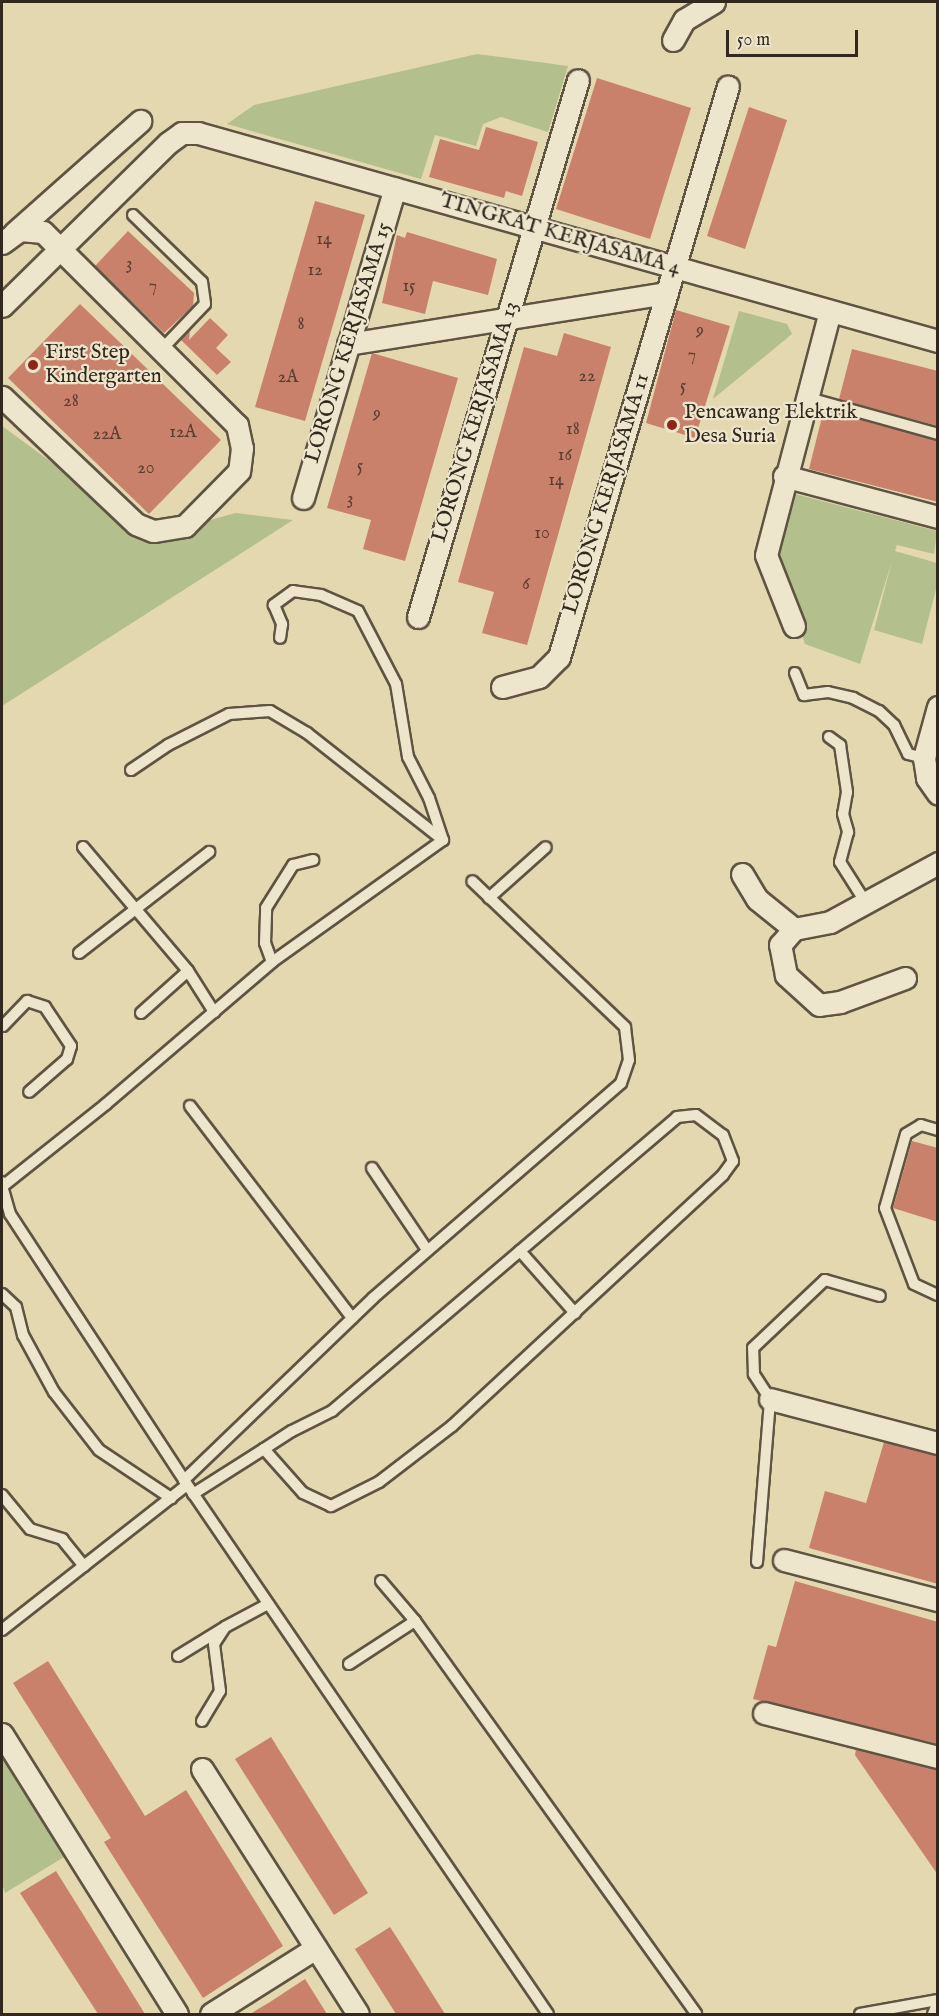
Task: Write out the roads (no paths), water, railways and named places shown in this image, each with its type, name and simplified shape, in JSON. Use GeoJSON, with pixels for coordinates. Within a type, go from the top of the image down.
{"type":"FeatureCollection","features":[{"type":"Feature","properties":{"kind":"street"},"geometry":{"type":"LineString","coordinates":[[673,40],[684,21],[714,2]]}},
{"type":"Feature","properties":{"kind":"street","name":"LORONG KERJASAMA 13"},"geometry":{"type":"LineString","coordinates":[[418,617],[578,80]]}},
{"type":"Feature","properties":{"kind":"street","name":"LORONG KERJASAMA 11"},"geometry":{"type":"LineString","coordinates":[[502,687],[539,676],[558,657],[728,86]]}},
{"type":"Feature","properties":{"kind":"street"},"geometry":{"type":"LineString","coordinates":[[8,238],[140,121]]}},
{"type":"Feature","properties":{"kind":"street","name":"TINGKAT KERJASAMA 4"},"geometry":{"type":"LineString","coordinates":[[61,251],[182,134],[198,133],[938,341]]}},
{"type":"Feature","properties":{"kind":"street","name":"LORONG KERJASAMA 15"},"geometry":{"type":"LineString","coordinates":[[303,498],[394,189]]}},
{"type":"Feature","properties":{"kind":"street"},"geometry":{"type":"LineString","coordinates":[[2,397],[136,524],[169,531],[185,526],[239,471],[242,448],[237,425],[43,232],[31,229],[8,238]]}},
{"type":"Feature","properties":{"kind":"street"},"geometry":{"type":"LineString","coordinates":[[2,306],[61,251]]}},
{"type":"Feature","properties":{"kind":"street"},"geometry":{"type":"LineString","coordinates":[[348,344],[667,293]]}},
{"type":"Feature","properties":{"kind":"street"},"geometry":{"type":"LineString","coordinates":[[794,626],[766,555],[784,476],[830,311]]}},
{"type":"Feature","properties":{"kind":"street"},"geometry":{"type":"LineString","coordinates":[[784,476],[938,517]]}},
{"type":"Feature","properties":{"kind":"street"},"geometry":{"type":"LineString","coordinates":[[930,777],[938,706]]}},
{"type":"Feature","properties":{"kind":"street"},"geometry":{"type":"LineString","coordinates":[[905,978],[840,1002],[819,1005],[786,975],[780,945],[794,929],[830,922],[864,900],[938,863]]}},
{"type":"Feature","properties":{"kind":"street"},"geometry":{"type":"LineString","coordinates":[[742,874],[757,899],[794,929]]}},
{"type":"Feature","properties":{"kind":"street"},"geometry":{"type":"LineString","coordinates":[[770,1399],[938,1443]]}},
{"type":"Feature","properties":{"kind":"street"},"geometry":{"type":"LineString","coordinates":[[784,1560],[938,1600]]}},
{"type":"Feature","properties":{"kind":"street"},"geometry":{"type":"LineString","coordinates":[[764,1713],[938,1757]]}},
{"type":"Feature","properties":{"kind":"street"},"geometry":{"type":"LineString","coordinates":[[2,1734],[177,2014]]}},
{"type":"Feature","properties":{"kind":"street"},"geometry":{"type":"LineString","coordinates":[[202,1769],[358,2014]]}},
{"type":"Feature","properties":{"kind":"street"},"geometry":{"type":"LineString","coordinates":[[211,2014],[316,1948]]}},
{"type":"Feature","properties":{"kind":"lane"},"geometry":{"type":"LineString","coordinates":[[133,215],[202,282],[205,303],[161,350]]}},
{"type":"Feature","properties":{"kind":"lane"},"geometry":{"type":"LineString","coordinates":[[805,397],[938,434]]}},
{"type":"Feature","properties":{"kind":"lane"},"geometry":{"type":"LineString","coordinates":[[279,638],[282,624],[274,605],[293,591],[321,595],[358,611],[396,684],[408,757],[429,798],[443,840]]}},
{"type":"Feature","properties":{"kind":"lane"},"geometry":{"type":"LineString","coordinates":[[795,673],[804,695],[828,692],[852,698],[879,711],[894,724],[908,754],[930,777]]}},
{"type":"Feature","properties":{"kind":"lane"},"geometry":{"type":"LineString","coordinates":[[131,770],[168,745],[229,714],[270,711],[307,734],[443,840]]}},
{"type":"Feature","properties":{"kind":"lane"},"geometry":{"type":"LineString","coordinates":[[829,737],[840,745],[847,792],[843,814],[848,832],[840,862],[864,900]]}},
{"type":"Feature","properties":{"kind":"lane"},"geometry":{"type":"LineString","coordinates":[[443,840],[272,962],[2,1190],[10,1214],[188,1486],[548,2014]]}},
{"type":"Feature","properties":{"kind":"lane"},"geometry":{"type":"LineString","coordinates":[[83,847],[188,971],[214,1011]]}},
{"type":"Feature","properties":{"kind":"lane"},"geometry":{"type":"LineString","coordinates":[[489,898],[546,847]]}},
{"type":"Feature","properties":{"kind":"lane"},"geometry":{"type":"LineString","coordinates":[[79,952],[137,910],[209,852]]}},
{"type":"Feature","properties":{"kind":"lane"},"geometry":{"type":"LineString","coordinates":[[272,962],[265,943],[266,908],[293,865],[313,860]]}},
{"type":"Feature","properties":{"kind":"lane"},"geometry":{"type":"LineString","coordinates":[[188,1486],[352,1318],[621,1083],[629,1060],[625,1027],[472,881]]}},
{"type":"Feature","properties":{"kind":"lane"},"geometry":{"type":"LineString","coordinates":[[141,1013],[188,971]]}},
{"type":"Feature","properties":{"kind":"lane"},"geometry":{"type":"LineString","coordinates":[[2,1026],[27,1001],[45,1007],[71,1046],[67,1059],[29,1092]]}},
{"type":"Feature","properties":{"kind":"lane"},"geometry":{"type":"LineString","coordinates":[[190,1106],[352,1318]]}},
{"type":"Feature","properties":{"kind":"lane"},"geometry":{"type":"LineString","coordinates":[[4,1627],[188,1486],[264,1449],[332,1411],[677,1117],[696,1115],[723,1135],[733,1161],[723,1175],[452,1426],[379,1482],[331,1506],[303,1493],[264,1449]]}},
{"type":"Feature","properties":{"kind":"lane"},"geometry":{"type":"LineString","coordinates":[[938,1130],[921,1125],[906,1134],[885,1208],[914,1284],[938,1295]]}},
{"type":"Feature","properties":{"kind":"lane"},"geometry":{"type":"LineString","coordinates":[[372,1168],[428,1250]]}},
{"type":"Feature","properties":{"kind":"lane"},"geometry":{"type":"LineString","coordinates":[[520,1251],[575,1313]]}},
{"type":"Feature","properties":{"kind":"lane"},"geometry":{"type":"LineString","coordinates":[[757,1562],[770,1399],[754,1374],[753,1348],[825,1280],[880,1296]]}},
{"type":"Feature","properties":{"kind":"lane"},"geometry":{"type":"LineString","coordinates":[[2,1294],[16,1307],[22,1335],[54,1392],[99,1450],[171,1498]]}},
{"type":"Feature","properties":{"kind":"lane"},"geometry":{"type":"LineString","coordinates":[[2,1495],[30,1529],[62,1539],[84,1566]]}},
{"type":"Feature","properties":{"kind":"lane"},"geometry":{"type":"LineString","coordinates":[[381,1581],[415,1621],[696,2014]]}},
{"type":"Feature","properties":{"kind":"lane"},"geometry":{"type":"LineString","coordinates":[[178,1656],[268,1604]]}},
{"type":"Feature","properties":{"kind":"lane"},"geometry":{"type":"LineString","coordinates":[[349,1664],[415,1621]]}},
{"type":"Feature","properties":{"kind":"lane"},"geometry":{"type":"LineString","coordinates":[[202,1721],[220,1692],[214,1644],[225,1627]]}},
{"type":"Feature","properties":{"kind":"lane"},"geometry":{"type":"LineString","coordinates":[[860,2014],[937,2000],[933,2014]]}},
{"type":"Feature","properties":{"kind":"place","name":"First Step Kindergarten"},"geometry":{"type":"Point","coordinates":[33,365]}},
{"type":"Feature","properties":{"kind":"place","name":"Pencawang Elektrik Desa Suria"},"geometry":{"type":"Point","coordinates":[672,425]}}]}
